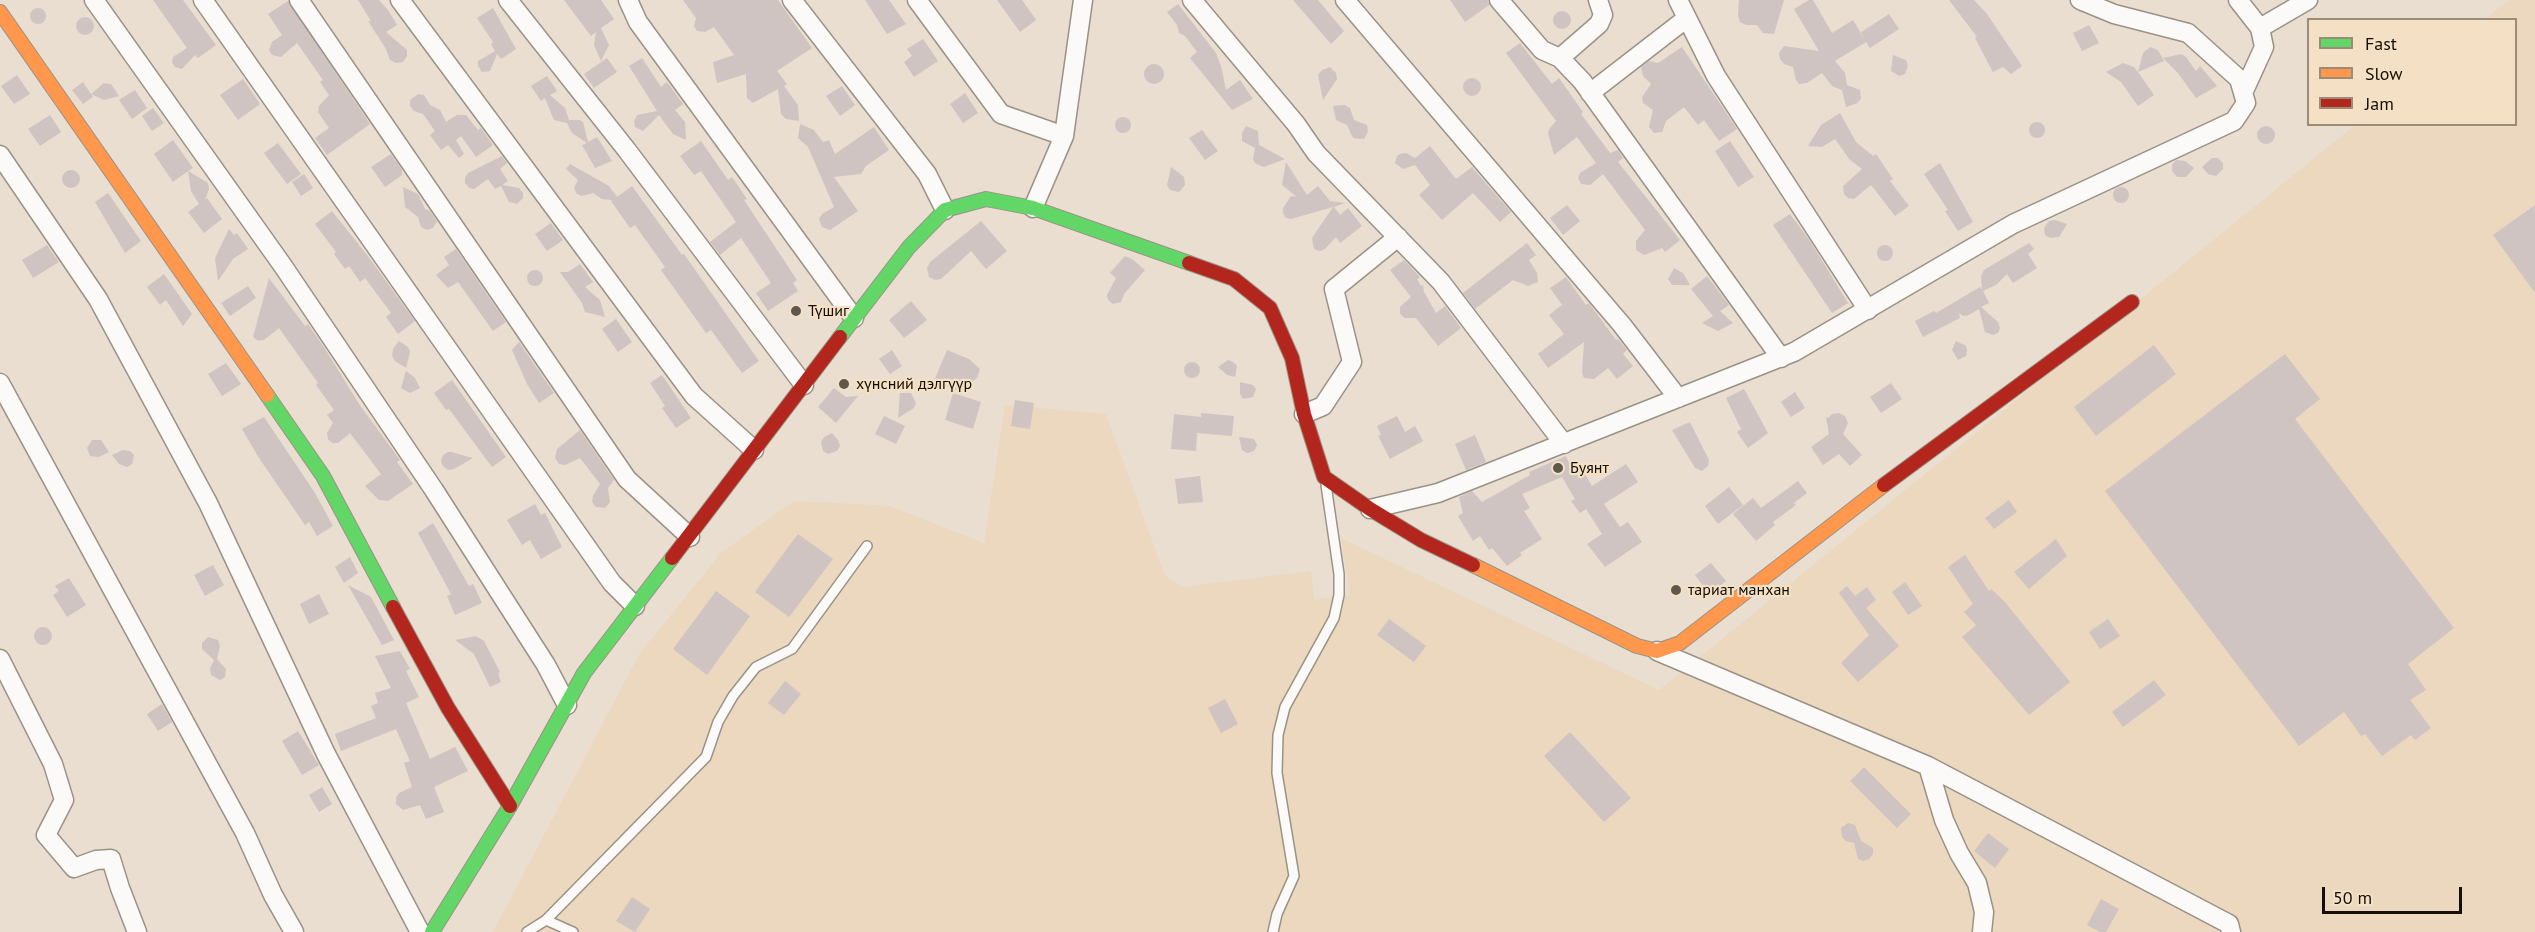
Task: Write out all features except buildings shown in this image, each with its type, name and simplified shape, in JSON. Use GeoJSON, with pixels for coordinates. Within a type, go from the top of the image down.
{"type":"FeatureCollection","features":[{"type":"Feature","properties":{"kind":"street"},"geometry":{"type":"LineString","coordinates":[[94,0],[283,266],[434,490],[546,665],[567,705]]}},
{"type":"Feature","properties":{"kind":"street"},"geometry":{"type":"LineString","coordinates":[[203,0],[612,583],[635,606]]}},
{"type":"Feature","properties":{"kind":"street"},"geometry":{"type":"LineString","coordinates":[[299,0],[627,479],[690,537]]}},
{"type":"Feature","properties":{"kind":"street"},"geometry":{"type":"LineString","coordinates":[[400,0],[694,396],[754,450]]}},
{"type":"Feature","properties":{"kind":"street"},"geometry":{"type":"LineString","coordinates":[[508,0],[634,158],[804,385]]}},
{"type":"Feature","properties":{"kind":"street"},"geometry":{"type":"LineString","coordinates":[[628,0],[638,22],[854,318]]}},
{"type":"Feature","properties":{"kind":"street"},"geometry":{"type":"LineString","coordinates":[[792,0],[927,174],[945,210]]}},
{"type":"Feature","properties":{"kind":"street"},"geometry":{"type":"LineString","coordinates":[[917,0],[1001,114],[1064,136]]}},
{"type":"Feature","properties":{"kind":"street"},"geometry":{"type":"LineString","coordinates":[[1033,208],[1064,136],[1083,0]]}},
{"type":"Feature","properties":{"kind":"street"},"geometry":{"type":"LineString","coordinates":[[1192,0],[1296,124],[1316,153],[1441,282],[1564,444]]}},
{"type":"Feature","properties":{"kind":"street"},"geometry":{"type":"LineString","coordinates":[[1346,0],[1622,325],[1678,398]]}},
{"type":"Feature","properties":{"kind":"street"},"geometry":{"type":"LineString","coordinates":[[1499,0],[1542,50],[1560,58],[1590,93],[1781,358]]}},
{"type":"Feature","properties":{"kind":"street"},"geometry":{"type":"LineString","coordinates":[[1560,58],[1599,24],[1603,15],[1598,0]]}},
{"type":"Feature","properties":{"kind":"street"},"geometry":{"type":"LineString","coordinates":[[1678,0],[1716,76],[1868,310]]}},
{"type":"Feature","properties":{"kind":"street"},"geometry":{"type":"LineString","coordinates":[[1370,509],[1438,493],[1781,358],[1868,310],[2013,224],[2234,121],[2246,103],[2239,79],[2188,33],[2114,14],[2080,0]]}},
{"type":"Feature","properties":{"kind":"street"},"geometry":{"type":"LineString","coordinates":[[2238,0],[2260,28],[2264,47],[2243,93]]}},
{"type":"Feature","properties":{"kind":"street"},"geometry":{"type":"LineString","coordinates":[[2260,28],[2308,0]]}},
{"type":"Feature","properties":{"kind":"street"},"geometry":{"type":"LineString","coordinates":[[0,12],[323,476],[448,708],[510,806]]}},
{"type":"Feature","properties":{"kind":"street"},"geometry":{"type":"LineString","coordinates":[[1590,93],[1687,18]]}},
{"type":"Feature","properties":{"kind":"street"},"geometry":{"type":"LineString","coordinates":[[0,155],[98,299],[208,503],[326,754],[420,932]]}},
{"type":"Feature","properties":{"kind":"street"},"geometry":{"type":"LineString","coordinates":[[432,932],[510,806],[584,673],[909,247],[945,210],[986,199],[1033,208],[1234,279],[1270,308],[1292,358],[1304,414],[1324,477],[1421,540],[1637,646],[1657,651],[1928,766],[2229,924],[2231,932]]}},
{"type":"Feature","properties":{"kind":"street"},"geometry":{"type":"LineString","coordinates":[[1304,414],[1323,406],[1352,362],[1334,289],[1398,237]]}},
{"type":"Feature","properties":{"kind":"street"},"geometry":{"type":"LineString","coordinates":[[1657,651],[1680,643],[1902,471],[2132,302]]}},
{"type":"Feature","properties":{"kind":"street"},"geometry":{"type":"LineString","coordinates":[[0,383],[245,833],[273,895],[294,932]]}},
{"type":"Feature","properties":{"kind":"street"},"geometry":{"type":"LineString","coordinates":[[0,659],[52,764],[64,800],[46,835],[74,868],[96,860],[111,859],[136,932]]}},
{"type":"Feature","properties":{"kind":"street"},"geometry":{"type":"LineString","coordinates":[[1928,766],[1944,820],[1959,853],[1977,883],[1984,912],[1982,932]]}},
{"type":"Feature","properties":{"kind":"lane"},"geometry":{"type":"LineString","coordinates":[[1273,932],[1277,914],[1294,876],[1277,773],[1278,735],[1285,707],[1334,618],[1339,595],[1339,574],[1324,477]]}},
{"type":"Feature","properties":{"kind":"lane"},"geometry":{"type":"LineString","coordinates":[[527,932],[546,920],[706,758],[718,722],[733,696],[756,667],[792,649],[867,546]]}},
{"type":"Feature","properties":{"kind":"lane"},"geometry":{"type":"LineString","coordinates":[[546,920],[573,932]]}},
{"type":"Feature","properties":{"kind":"shaded area"},"geometry":{"type":"Polygon","coordinates":[[[2509,0],[2535,0],[2535,932],[493,932],[640,653],[722,552],[794,501],[890,506],[984,543],[1005,405],[1106,414],[1165,576],[1183,587],[1311,571],[1314,600],[1350,595],[1341,538],[1659,690],[2354,126],[2517,126],[2517,18],[2486,18],[2509,0]]]}},
{"type":"Feature","properties":{"kind":"traffic: fast"},"geometry":{"type":"LineString","coordinates":[[840,337],[909,247],[945,210],[986,199],[1033,208],[1189,263]]}},
{"type":"Feature","properties":{"kind":"traffic: fast"},"geometry":{"type":"LineString","coordinates":[[267,395],[323,476],[393,607]]}},
{"type":"Feature","properties":{"kind":"traffic: fast"},"geometry":{"type":"LineString","coordinates":[[432,932],[510,806],[584,673],[672,558]]}},
{"type":"Feature","properties":{"kind":"traffic: slow"},"geometry":{"type":"LineString","coordinates":[[0,12],[267,395]]}},
{"type":"Feature","properties":{"kind":"traffic: slow"},"geometry":{"type":"LineString","coordinates":[[1473,565],[1637,646],[1657,651],[1680,643],[1884,485]]}},
{"type":"Feature","properties":{"kind":"traffic: jam"},"geometry":{"type":"LineString","coordinates":[[1189,263],[1234,279],[1270,308],[1292,358],[1304,414],[1324,477],[1421,540],[1473,565]]}},
{"type":"Feature","properties":{"kind":"traffic: jam"},"geometry":{"type":"LineString","coordinates":[[1884,485],[2132,302]]}},
{"type":"Feature","properties":{"kind":"traffic: jam"},"geometry":{"type":"LineString","coordinates":[[672,558],[840,337]]}},
{"type":"Feature","properties":{"kind":"traffic: jam"},"geometry":{"type":"LineString","coordinates":[[393,607],[448,708],[510,806]]}},
{"type":"Feature","properties":{"kind":"place","name":"Түшиг"},"geometry":{"type":"Point","coordinates":[796,311]}},
{"type":"Feature","properties":{"kind":"place","name":"хүнсний дэлгүүр"},"geometry":{"type":"Point","coordinates":[844,384]}},
{"type":"Feature","properties":{"kind":"place","name":"Буянт"},"geometry":{"type":"Point","coordinates":[1558,468]}},
{"type":"Feature","properties":{"kind":"place","name":"тариат манхан"},"geometry":{"type":"Point","coordinates":[1676,590]}}]}
